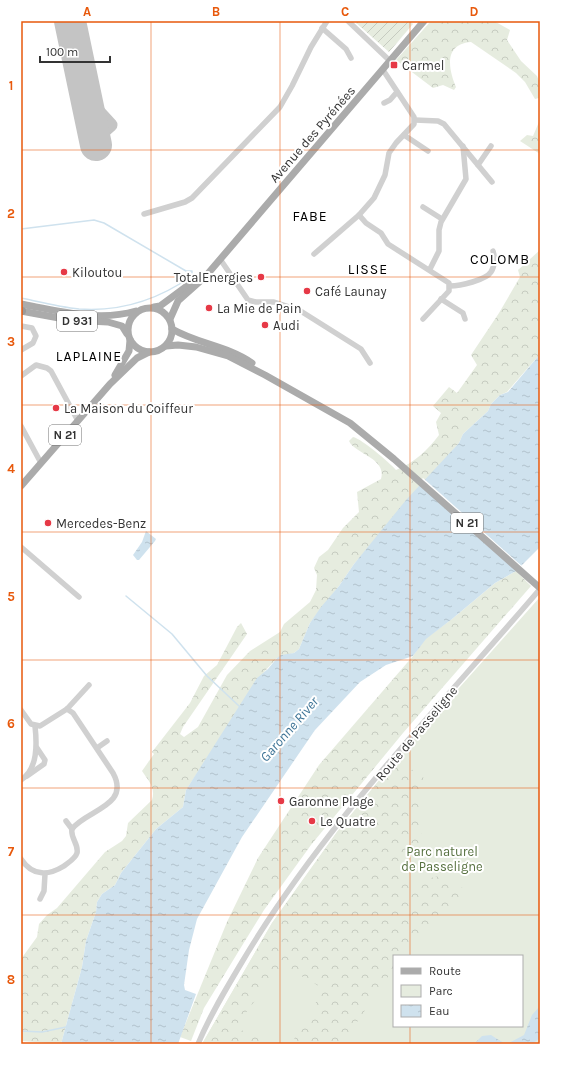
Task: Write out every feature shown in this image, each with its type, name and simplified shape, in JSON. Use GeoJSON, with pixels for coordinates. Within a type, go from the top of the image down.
{"type":"FeatureCollection","features":[{"type":"Feature","properties":{"kind":"main road","name":"Avenue des Pyrénées"},"geometry":{"type":"LineString","coordinates":[[170,319],[178,300],[205,277],[424,21]]}},
{"type":"Feature","properties":{"kind":"main road","name":"Avenue des Pyrénées"},"geometry":{"type":"LineString","coordinates":[[154,308],[166,302],[218,261]]}},
{"type":"Feature","properties":{"kind":"main road"},"geometry":{"type":"LineString","coordinates":[[143,308],[154,308],[160,310],[170,319],[172,335],[166,346],[148,352],[135,346],[129,338],[129,322],[138,311],[143,308]]}},
{"type":"Feature","properties":{"kind":"main road","name":"D 931"},"geometry":{"type":"LineString","coordinates":[[21,309],[86,315],[123,315],[138,311]]}},
{"type":"Feature","properties":{"kind":"main road","name":"D 931"},"geometry":{"type":"LineString","coordinates":[[21,309],[70,320],[116,324],[122,326],[129,338]]}},
{"type":"Feature","properties":{"kind":"main road","name":"N 21"},"geometry":{"type":"LineString","coordinates":[[172,329],[188,337],[223,348],[245,358],[350,420],[540,585]]}},
{"type":"Feature","properties":{"kind":"main road","name":"N 21"},"geometry":{"type":"LineString","coordinates":[[110,384],[129,351],[129,338]]}},
{"type":"Feature","properties":{"kind":"main road","name":"N 21"},"geometry":{"type":"LineString","coordinates":[[166,346],[178,345],[203,349],[241,362],[350,423],[395,458],[540,589]]}},
{"type":"Feature","properties":{"kind":"main road","name":"N 21"},"geometry":{"type":"LineString","coordinates":[[21,486],[110,384],[137,358],[148,352]]}},
{"type":"Feature","properties":{"kind":"street"},"geometry":{"type":"LineString","coordinates":[[144,214],[189,201],[272,116],[285,99],[327,21]]}},
{"type":"Feature","properties":{"kind":"street"},"geometry":{"type":"LineString","coordinates":[[348,21],[390,61]]}},
{"type":"Feature","properties":{"kind":"street"},"geometry":{"type":"LineString","coordinates":[[322,28],[346,49],[350,58]]}},
{"type":"Feature","properties":{"kind":"street"},"geometry":{"type":"LineString","coordinates":[[383,70],[415,120]]}},
{"type":"Feature","properties":{"kind":"street"},"geometry":{"type":"LineString","coordinates":[[384,103],[390,100],[397,92]]}},
{"type":"Feature","properties":{"kind":"street"},"geometry":{"type":"LineString","coordinates":[[314,254],[359,214],[377,193],[385,175],[389,153],[396,143],[414,124],[415,120]]}},
{"type":"Feature","properties":{"kind":"street"},"geometry":{"type":"LineString","coordinates":[[415,120],[441,122],[492,182]]}},
{"type":"Feature","properties":{"kind":"street"},"geometry":{"type":"LineString","coordinates":[[404,135],[428,151]]}},
{"type":"Feature","properties":{"kind":"street"},"geometry":{"type":"LineString","coordinates":[[430,269],[439,251],[439,230],[442,219],[466,179],[462,146]]}},
{"type":"Feature","properties":{"kind":"street"},"geometry":{"type":"LineString","coordinates":[[478,165],[491,146]]}},
{"type":"Feature","properties":{"kind":"street"},"geometry":{"type":"LineString","coordinates":[[423,207],[442,219]]}},
{"type":"Feature","properties":{"kind":"street"},"geometry":{"type":"LineString","coordinates":[[359,214],[366,223],[381,233],[388,244],[442,277],[450,286],[461,286],[488,275],[492,271],[495,258],[493,251]]}},
{"type":"Feature","properties":{"kind":"street"},"geometry":{"type":"LineString","coordinates":[[218,261],[248,300],[252,302],[279,303],[299,310],[361,348],[370,363]]}},
{"type":"Feature","properties":{"kind":"street"},"geometry":{"type":"LineString","coordinates":[[423,319],[449,291],[450,286]]}},
{"type":"Feature","properties":{"kind":"street"},"geometry":{"type":"LineString","coordinates":[[441,299],[463,313],[465,319]]}},
{"type":"Feature","properties":{"kind":"street"},"geometry":{"type":"LineString","coordinates":[[21,326],[32,328],[36,336],[33,342],[21,350]]}},
{"type":"Feature","properties":{"kind":"street"},"geometry":{"type":"LineString","coordinates":[[21,376],[36,365],[47,368],[51,371],[78,421]]}},
{"type":"Feature","properties":{"kind":"street"},"geometry":{"type":"LineString","coordinates":[[21,426],[41,463]]}},
{"type":"Feature","properties":{"kind":"street"},"geometry":{"type":"LineString","coordinates":[[21,547],[79,597]]}},
{"type":"Feature","properties":{"kind":"street","name":"Route de Passeligne"},"geometry":{"type":"LineString","coordinates":[[198,1044],[214,1009],[265,924],[317,851],[439,702],[526,607],[540,589]]}},
{"type":"Feature","properties":{"kind":"street"},"geometry":{"type":"LineString","coordinates":[[21,710],[31,724],[35,726],[44,725],[67,709],[89,685]]}},
{"type":"Feature","properties":{"kind":"street"},"geometry":{"type":"LineString","coordinates":[[67,709],[73,713],[116,778],[117,790],[112,800],[72,829]]}},
{"type":"Feature","properties":{"kind":"street"},"geometry":{"type":"LineString","coordinates":[[23,779],[31,767],[37,748],[35,726]]}},
{"type":"Feature","properties":{"kind":"street"},"geometry":{"type":"LineString","coordinates":[[97,748],[107,741]]}},
{"type":"Feature","properties":{"kind":"street"},"geometry":{"type":"LineString","coordinates":[[23,779],[44,764],[45,760],[37,748]]}},
{"type":"Feature","properties":{"kind":"street"},"geometry":{"type":"LineString","coordinates":[[21,859],[29,868],[45,874],[58,870],[74,858],[77,850],[72,836],[72,829],[66,821]]}},
{"type":"Feature","properties":{"kind":"street"},"geometry":{"type":"LineString","coordinates":[[40,899],[44,891],[45,874]]}},
{"type":"Feature","properties":{"kind":"green space"},"geometry":{"type":"Polygon","coordinates":[[[354,21],[410,21],[413,24],[389,52],[354,21]]]}},
{"type":"Feature","properties":{"kind":"green space"},"geometry":{"type":"Polygon","coordinates":[[[431,21],[494,21],[510,30],[507,40],[521,61],[537,76],[539,81],[539,98],[535,99],[525,82],[516,73],[471,42],[456,47],[452,52],[450,65],[456,87],[454,90],[443,85],[433,88],[396,60],[431,21]]]}},
{"type":"Feature","properties":{"kind":"green space"},"geometry":{"type":"Polygon","coordinates":[[[539,122],[540,154],[520,141],[527,135],[533,136],[539,122]]]}},
{"type":"Feature","properties":{"kind":"green space"},"geometry":{"type":"Polygon","coordinates":[[[540,250],[540,354],[507,392],[500,395],[491,404],[488,411],[463,434],[459,443],[354,564],[310,623],[299,649],[294,653],[277,658],[265,671],[186,790],[183,807],[156,829],[121,873],[115,885],[102,894],[97,902],[96,912],[86,941],[82,967],[61,1044],[21,1041],[21,959],[37,937],[39,924],[47,915],[57,908],[105,852],[122,841],[126,836],[128,823],[152,800],[152,788],[142,771],[154,754],[152,752],[190,703],[204,676],[217,665],[237,627],[241,623],[247,634],[183,727],[180,734],[184,737],[198,727],[227,675],[250,651],[280,632],[284,624],[310,602],[316,590],[317,575],[314,568],[319,557],[328,550],[343,528],[359,512],[357,492],[381,479],[382,472],[375,461],[352,446],[349,441],[353,437],[363,442],[396,470],[415,460],[430,446],[439,435],[436,422],[441,413],[433,406],[449,387],[457,393],[477,365],[471,355],[499,313],[520,277],[518,270],[540,250]]]}},
{"type":"Feature","properties":{"kind":"green space"},"geometry":{"type":"Polygon","coordinates":[[[516,571],[531,586],[403,733],[311,845],[264,910],[240,949],[204,1008],[191,1041],[180,1037],[227,922],[258,858],[319,765],[413,656],[425,639],[452,619],[495,583],[516,571]]]}},
{"type":"Feature","properties":{"kind":"green space","name":"Parc naturel de Passeligne"},"geometry":{"type":"Polygon","coordinates":[[[540,597],[540,1044],[202,1044],[272,923],[337,832],[402,752],[540,597]]]}},
{"type":"Feature","properties":{"kind":"green space"},"geometry":{"type":"Polygon","coordinates":[[[401,762],[431,783],[419,798],[422,825],[420,847],[410,855],[406,862],[406,884],[443,875],[467,891],[451,908],[425,931],[403,955],[393,955],[393,969],[342,1044],[291,1044],[324,989],[282,965],[235,1027],[270,1044],[202,1044],[272,923],[337,832],[391,766],[401,762]]]}},
{"type":"Feature","properties":{"kind":"water","name":"Garonne River"},"geometry":{"type":"Polygon","coordinates":[[[540,354],[540,547],[516,571],[495,583],[426,639],[413,656],[386,665],[360,682],[315,730],[242,837],[197,919],[189,950],[184,985],[185,990],[196,994],[178,1044],[61,1044],[82,967],[86,941],[96,912],[97,902],[102,894],[115,885],[121,873],[156,829],[183,807],[186,790],[257,678],[281,655],[294,653],[299,649],[310,623],[321,607],[406,500],[459,443],[463,434],[488,411],[491,404],[500,395],[508,392],[540,354]]]}},
{"type":"Feature","properties":{"kind":"water"},"geometry":{"type":"Polygon","coordinates":[[[146,531],[156,539],[139,560],[137,560],[133,555],[142,542],[146,531]]]}},
{"type":"Feature","properties":{"kind":"water"},"geometry":{"type":"Polygon","coordinates":[[[540,1006],[540,1038],[532,1044],[507,1044],[524,1035],[532,1015],[540,1006]]]}},
{"type":"Feature","properties":{"kind":"water"},"geometry":{"type":"Polygon","coordinates":[[[491,1035],[505,1044],[474,1044],[482,1036],[491,1035]]]}},
{"type":"Feature","properties":{"kind":"pier"},"geometry":{"type":"Polygon","coordinates":[[[423,478],[523,567],[518,572],[418,483],[423,478]]]}},
{"type":"Feature","properties":{"kind":"waterway"},"geometry":{"type":"LineString","coordinates":[[21,229],[94,220],[104,223],[186,271],[192,271],[192,276],[166,291],[153,297],[124,306],[79,309],[21,298]]}},
{"type":"Feature","properties":{"kind":"waterway"},"geometry":{"type":"LineString","coordinates":[[126,596],[172,634],[207,676],[239,706]]}},
{"type":"Feature","properties":{"kind":"waterway"},"geometry":{"type":"LineString","coordinates":[[21,1031],[42,1032],[66,1027]]}},
{"type":"Feature","properties":{"kind":"taxiway"},"geometry":{"type":"LineString","coordinates":[[84,90],[89,101],[111,125],[103,132],[93,130],[89,126],[90,117]]}},
{"type":"Feature","properties":{"kind":"runway"},"geometry":{"type":"LineString","coordinates":[[70,21],[96,145]]}},
{"type":"Feature","properties":{"kind":"place","name":"Carmel"},"geometry":{"type":"Point","coordinates":[394,65]}},
{"type":"Feature","properties":{"kind":"place","name":"Kiloutou"},"geometry":{"type":"Point","coordinates":[64,272]}},
{"type":"Feature","properties":{"kind":"place","name":"TotalEnergies"},"geometry":{"type":"Point","coordinates":[261,277]}},
{"type":"Feature","properties":{"kind":"place","name":"Café Launay"},"geometry":{"type":"Point","coordinates":[307,291]}},
{"type":"Feature","properties":{"kind":"place","name":"La Mie de Pain"},"geometry":{"type":"Point","coordinates":[209,308]}},
{"type":"Feature","properties":{"kind":"place","name":"Audi"},"geometry":{"type":"Point","coordinates":[265,325]}},
{"type":"Feature","properties":{"kind":"place","name":"La Maison du Coiffeur"},"geometry":{"type":"Point","coordinates":[56,408]}},
{"type":"Feature","properties":{"kind":"place","name":"Mercedes-Benz"},"geometry":{"type":"Point","coordinates":[48,523]}},
{"type":"Feature","properties":{"kind":"place","name":"Garonne Plage"},"geometry":{"type":"Point","coordinates":[281,801]}},
{"type":"Feature","properties":{"kind":"place","name":"Le Quatre"},"geometry":{"type":"Point","coordinates":[312,821]}},
{"type":"Feature","properties":{"kind":"district","name":"FABE"},"geometry":{"type":"Point","coordinates":[310,216]}},
{"type":"Feature","properties":{"kind":"district","name":"COLOMB"},"geometry":{"type":"Point","coordinates":[500,259]}},
{"type":"Feature","properties":{"kind":"district","name":"LISSE"},"geometry":{"type":"Point","coordinates":[368,269]}},
{"type":"Feature","properties":{"kind":"district","name":"LAPLAINE"},"geometry":{"type":"Point","coordinates":[89,356]}}]}
